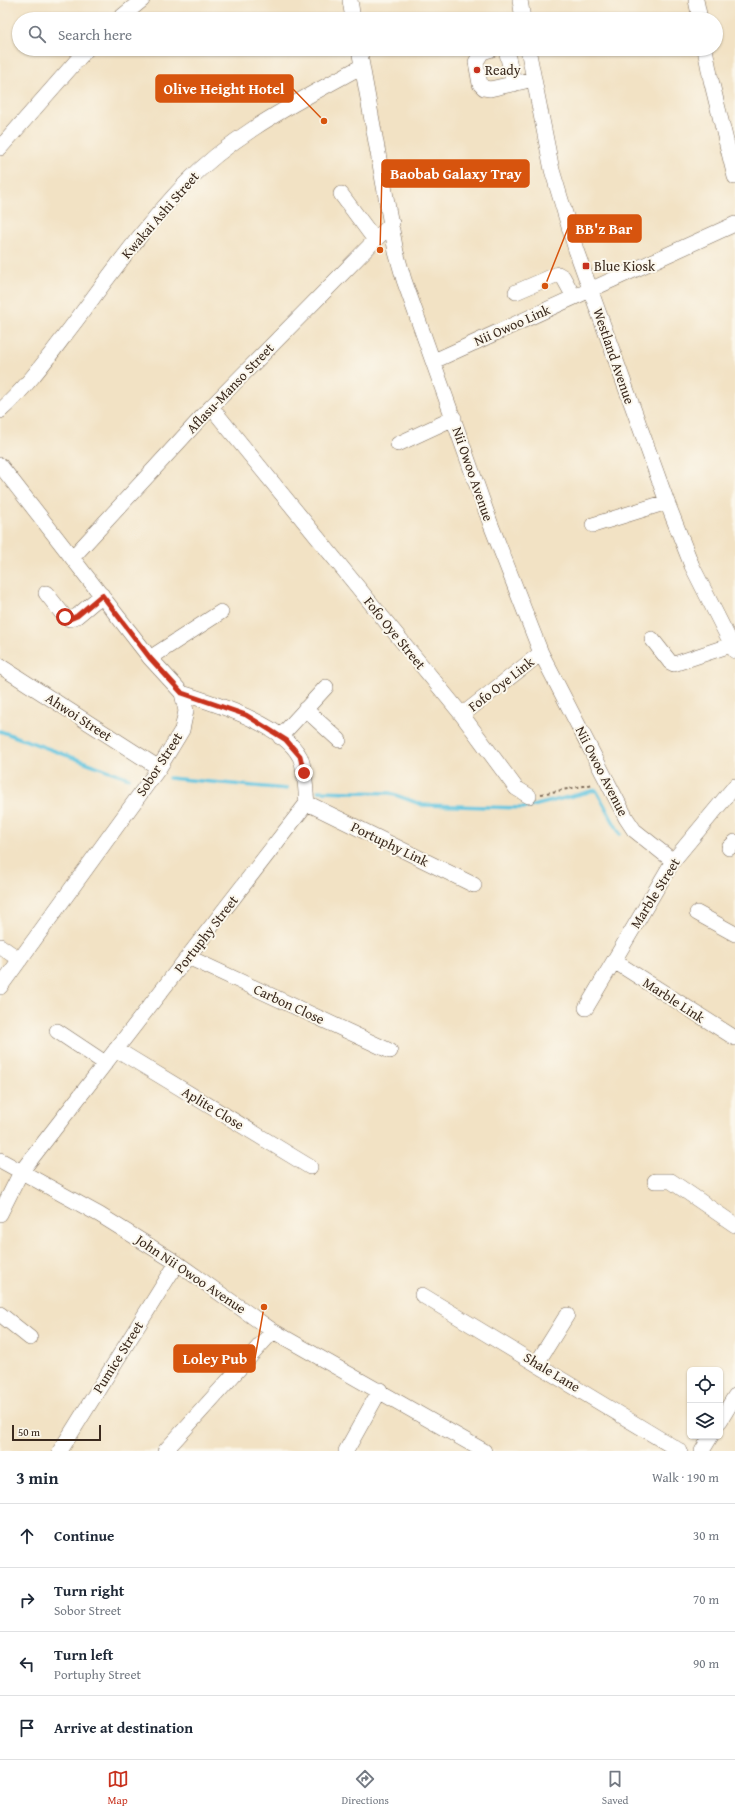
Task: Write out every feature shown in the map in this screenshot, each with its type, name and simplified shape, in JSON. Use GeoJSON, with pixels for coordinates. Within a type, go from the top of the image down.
{"type":"FeatureCollection","features":[{"type":"Feature","properties":{"kind":"street"},"geometry":{"type":"LineString","coordinates":[[127,12],[142,0]]}},
{"type":"Feature","properties":{"kind":"street"},"geometry":{"type":"LineString","coordinates":[[350,0],[352,12]]}},
{"type":"Feature","properties":{"kind":"street"},"geometry":{"type":"LineString","coordinates":[[520,0],[522,12]]}},
{"type":"Feature","properties":{"kind":"street"},"geometry":{"type":"LineString","coordinates":[[696,0],[699,12]]}},
{"type":"Feature","properties":{"kind":"street"},"geometry":{"type":"LineString","coordinates":[[0,148],[81,56]]}},
{"type":"Feature","properties":{"kind":"street","name":"Nii Owoo Avenue"},"geometry":{"type":"LineString","coordinates":[[360,56],[392,223],[396,252],[404,280],[434,360],[491,525],[541,653],[626,818],[634,830],[673,861]]}},
{"type":"Feature","properties":{"kind":"street"},"geometry":{"type":"LineString","coordinates":[[480,56],[476,62],[480,84],[484,88],[490,89],[534,79]]}},
{"type":"Feature","properties":{"kind":"street"},"geometry":{"type":"LineString","coordinates":[[508,56],[514,84]]}},
{"type":"Feature","properties":{"kind":"street","name":"Westland Avenue"},"geometry":{"type":"LineString","coordinates":[[529,56],[558,189],[591,290],[667,502],[692,566],[733,648]]}},
{"type":"Feature","properties":{"kind":"street"},"geometry":{"type":"LineString","coordinates":[[706,56],[735,177]]}},
{"type":"Feature","properties":{"kind":"street","name":"Kwakai Ashi Street"},"geometry":{"type":"LineString","coordinates":[[0,412],[34,376],[132,246],[185,184],[241,135],[362,66]]}},
{"type":"Feature","properties":{"kind":"street"},"geometry":{"type":"LineString","coordinates":[[340,194],[375,240]]}},
{"type":"Feature","properties":{"kind":"street","name":"Aflasu-Manso Street"},"geometry":{"type":"LineString","coordinates":[[73,558],[211,407],[392,223]]}},
{"type":"Feature","properties":{"kind":"street","name":"Nii Owoo Link"},"geometry":{"type":"LineString","coordinates":[[434,360],[735,224]]}},
{"type":"Feature","properties":{"kind":"street"},"geometry":{"type":"LineString","coordinates":[[516,292],[558,274],[564,277],[574,297]]}},
{"type":"Feature","properties":{"kind":"street","name":"Fofo Oye Street"},"geometry":{"type":"LineString","coordinates":[[211,407],[462,715],[516,788],[529,796]]}},
{"type":"Feature","properties":{"kind":"street"},"geometry":{"type":"LineString","coordinates":[[398,444],[454,418]]}},
{"type":"Feature","properties":{"kind":"street"},"geometry":{"type":"LineString","coordinates":[[0,465],[150,658],[182,693],[246,715],[286,740],[300,756],[304,773],[307,803]]}},
{"type":"Feature","properties":{"kind":"street"},"geometry":{"type":"LineString","coordinates":[[593,524],[667,502]]}},
{"type":"Feature","properties":{"kind":"street"},"geometry":{"type":"LineString","coordinates":[[46,593],[65,617],[70,619],[77,616],[102,595]]}},
{"type":"Feature","properties":{"kind":"street"},"geometry":{"type":"LineString","coordinates":[[150,658],[221,612]]}},
{"type":"Feature","properties":{"kind":"street"},"geometry":{"type":"LineString","coordinates":[[652,639],[670,662],[674,664],[733,648]]}},
{"type":"Feature","properties":{"kind":"street","name":"Fofo Oye Link"},"geometry":{"type":"LineString","coordinates":[[462,715],[541,653]]}},
{"type":"Feature","properties":{"kind":"street","name":"Ahwoi Street"},"geometry":{"type":"LineString","coordinates":[[0,666],[159,768]]}},
{"type":"Feature","properties":{"kind":"street"},"geometry":{"type":"LineString","coordinates":[[280,737],[326,687]]}},
{"type":"Feature","properties":{"kind":"street","name":"Sobor Street"},"geometry":{"type":"LineString","coordinates":[[0,988],[159,768],[182,730],[186,711],[182,693]]}},
{"type":"Feature","properties":{"kind":"street"},"geometry":{"type":"LineString","coordinates":[[305,709],[340,740]]}},
{"type":"Feature","properties":{"kind":"street","name":"Marble Street"},"geometry":{"type":"LineString","coordinates":[[586,1008],[673,861],[735,786]]}},
{"type":"Feature","properties":{"kind":"street","name":"Portuphy Link"},"geometry":{"type":"LineString","coordinates":[[307,803],[474,885]]}},
{"type":"Feature","properties":{"kind":"street","name":"Portuphy Street"},"geometry":{"type":"LineString","coordinates":[[0,1214],[21,1172],[307,803]]}},
{"type":"Feature","properties":{"kind":"street"},"geometry":{"type":"LineString","coordinates":[[696,913],[735,934]]}},
{"type":"Feature","properties":{"kind":"street"},"geometry":{"type":"LineString","coordinates":[[0,946],[20,960]]}},
{"type":"Feature","properties":{"kind":"street","name":"Carbon Close"},"geometry":{"type":"LineString","coordinates":[[188,957],[390,1051]]}},
{"type":"Feature","properties":{"kind":"street","name":"Marble Link"},"geometry":{"type":"LineString","coordinates":[[614,960],[735,1038]]}},
{"type":"Feature","properties":{"kind":"street"},"geometry":{"type":"LineString","coordinates":[[57,1031],[105,1063]]}},
{"type":"Feature","properties":{"kind":"street","name":"Aplite Close"},"geometry":{"type":"LineString","coordinates":[[116,1049],[310,1167]]}},
{"type":"Feature","properties":{"kind":"street","name":"John Nii Owoo Avenue"},"geometry":{"type":"LineString","coordinates":[[0,1160],[100,1215],[177,1263],[273,1331],[380,1390],[484,1451]]}},
{"type":"Feature","properties":{"kind":"street"},"geometry":{"type":"LineString","coordinates":[[655,1181],[671,1182],[735,1225]]}},
{"type":"Feature","properties":{"kind":"street","name":"Pumice Street"},"geometry":{"type":"LineString","coordinates":[[60,1451],[177,1263]]}},
{"type":"Feature","properties":{"kind":"street","name":"Shale Lane"},"geometry":{"type":"LineString","coordinates":[[422,1295],[537,1363],[680,1451]]}},
{"type":"Feature","properties":{"kind":"street"},"geometry":{"type":"LineString","coordinates":[[0,1314],[30,1338]]}},
{"type":"Feature","properties":{"kind":"street"},"geometry":{"type":"LineString","coordinates":[[537,1363],[567,1314]]}},
{"type":"Feature","properties":{"kind":"street"},"geometry":{"type":"LineString","coordinates":[[165,1451],[273,1331]]}},
{"type":"Feature","properties":{"kind":"street"},"geometry":{"type":"LineString","coordinates":[[346,1451],[380,1390]]}},
{"type":"Feature","properties":{"kind":"street"},"geometry":{"type":"LineString","coordinates":[[723,1416],[735,1396]]}},
{"type":"Feature","properties":{"kind":"street"},"geometry":{"type":"LineString","coordinates":[[702,1451],[709,1439]]}},
{"type":"Feature","properties":{"kind":"path"},"geometry":{"type":"LineString","coordinates":[[529,796],[607,782]]}},
{"type":"Feature","properties":{"kind":"waterway"},"geometry":{"type":"LineString","coordinates":[[0,731],[129,778]]}},
{"type":"Feature","properties":{"kind":"waterway"},"geometry":{"type":"LineString","coordinates":[[169,778],[287,789]]}},
{"type":"Feature","properties":{"kind":"waterway"},"geometry":{"type":"LineString","coordinates":[[318,791],[390,793],[423,805],[525,808],[596,790],[620,834]]}},
{"type":"Feature","properties":{"kind":"place","name":"Ready"},"geometry":{"type":"Point","coordinates":[477,70]}},
{"type":"Feature","properties":{"kind":"place","name":"Olive Height Hotel"},"geometry":{"type":"Point","coordinates":[324,121]}},
{"type":"Feature","properties":{"kind":"place","name":"Baobab Galaxy Tray"},"geometry":{"type":"Point","coordinates":[380,250]}},
{"type":"Feature","properties":{"kind":"place","name":"Blue Kiosk"},"geometry":{"type":"Point","coordinates":[586,266]}},
{"type":"Feature","properties":{"kind":"place","name":"BB'z Bar"},"geometry":{"type":"Point","coordinates":[545,286]}},
{"type":"Feature","properties":{"kind":"place","name":"Loley Pub"},"geometry":{"type":"Point","coordinates":[264,1307]}},
{"type":"Feature","properties":{"kind":"route"},"geometry":{"type":"LineString","coordinates":[[65,617],[70,619],[77,616],[102,595],[150,658],[182,693],[246,715],[286,740],[300,756],[304,773]]}}]}
